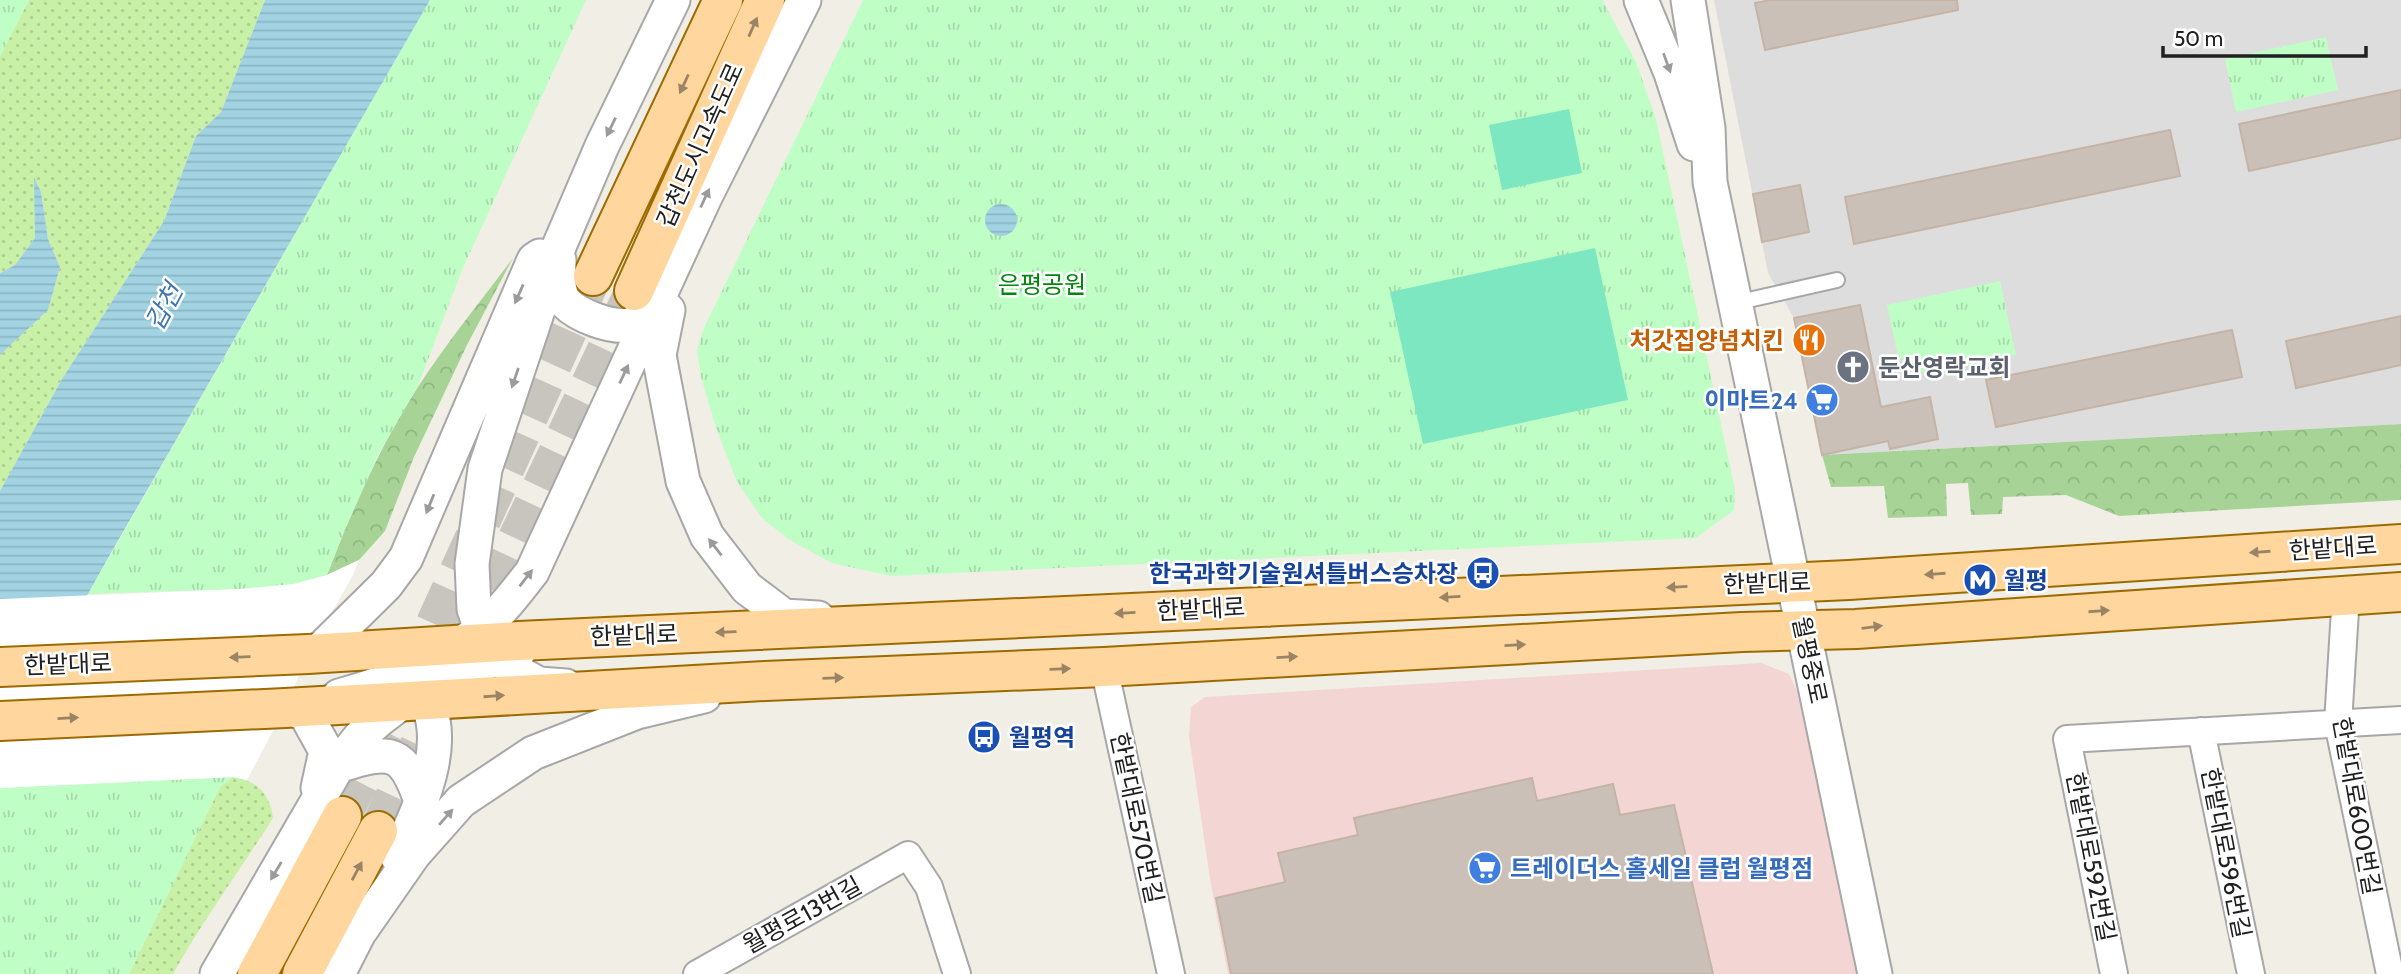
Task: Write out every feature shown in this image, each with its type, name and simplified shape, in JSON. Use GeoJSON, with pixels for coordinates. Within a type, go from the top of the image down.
{"type":"FeatureCollection","features":[{"type":"Feature","properties":{"kind":"main road","name":"갑천도시고속도로"},"geometry":{"type":"LineString","coordinates":[[593,276],[723,0]]}},
{"type":"Feature","properties":{"kind":"main road","name":"갑천도시고속도로"},"geometry":{"type":"LineString","coordinates":[[645,298],[765,0]]}},
{"type":"Feature","properties":{"kind":"main road","name":"한밭대로"},"geometry":{"type":"LineString","coordinates":[[0,667],[1794,582],[2401,544]]}},
{"type":"Feature","properties":{"kind":"main road","name":"한밭대로"},"geometry":{"type":"LineString","coordinates":[[765,681],[1104,667],[1714,634],[1804,632],[2401,592]]}},
{"type":"Feature","properties":{"kind":"main road"},"geometry":{"type":"LineString","coordinates":[[0,721],[289,708],[413,691],[596,689],[765,681]]}},
{"type":"Feature","properties":{"kind":"main road"},"geometry":{"type":"LineString","coordinates":[[257,974],[326,814]]}},
{"type":"Feature","properties":{"kind":"main road"},"geometry":{"type":"LineString","coordinates":[[302,974],[378,831]]}},
{"type":"Feature","properties":{"kind":"street"},"geometry":{"type":"LineString","coordinates":[[596,689],[539,684],[513,670],[482,643],[474,609],[472,564],[485,469],[560,244],[602,146],[673,0]]}},
{"type":"Feature","properties":{"kind":"street"},"geometry":{"type":"LineString","coordinates":[[804,0],[705,197],[682,249],[659,355],[683,481],[707,536],[747,588],[784,616],[901,624]]}},
{"type":"Feature","properties":{"kind":"street"},"geometry":{"type":"LineString","coordinates":[[1641,0],[1653,25],[1686,123],[1710,181]]}},
{"type":"Feature","properties":{"kind":"street"},"geometry":{"type":"LineString","coordinates":[[1688,0],[1707,128],[1710,181]]}},
{"type":"Feature","properties":{"kind":"street","name":"월평중로"},"geometry":{"type":"LineString","coordinates":[[1710,181],[1875,974]]}},
{"type":"Feature","properties":{"kind":"street"},"geometry":{"type":"LineString","coordinates":[[560,244],[558,283],[565,303],[606,324],[631,325],[645,298],[682,249]]}},
{"type":"Feature","properties":{"kind":"street"},"geometry":{"type":"LineString","coordinates":[[338,974],[422,804],[431,771],[432,710],[413,691],[322,653],[386,585],[406,558],[534,260],[560,244]]}},
{"type":"Feature","properties":{"kind":"street"},"geometry":{"type":"LineString","coordinates":[[217,974],[326,814],[338,766],[362,736],[413,691],[482,643],[496,616],[532,572],[645,298]]}},
{"type":"Feature","properties":{"kind":"street","name":"한밭대로600번길"},"geometry":{"type":"LineString","coordinates":[[2346,594],[2338,723],[2390,974]]}},
{"type":"Feature","properties":{"kind":"street","name":"한밭대로570번길"},"geometry":{"type":"LineString","coordinates":[[1104,667],[1162,972]]}},
{"type":"Feature","properties":{"kind":"street"},"geometry":{"type":"LineString","coordinates":[[361,930],[414,854],[461,801],[533,753],[636,712],[765,681]]}},
{"type":"Feature","properties":{"kind":"street"},"geometry":{"type":"LineString","coordinates":[[289,708],[306,715],[319,734],[326,751],[326,814]]}},
{"type":"Feature","properties":{"kind":"street"},"geometry":{"type":"LineString","coordinates":[[2201,731],[2401,720]]}},
{"type":"Feature","properties":{"kind":"street","name":"한밭대로592번길"},"geometry":{"type":"LineString","coordinates":[[2115,974],[2067,739],[2201,731]]}},
{"type":"Feature","properties":{"kind":"street","name":"한밭대로596번길"},"geometry":{"type":"LineString","coordinates":[[2201,731],[2250,974]]}},
{"type":"Feature","properties":{"kind":"street"},"geometry":{"type":"LineString","coordinates":[[338,766],[376,755],[391,757],[409,770],[422,804]]}},
{"type":"Feature","properties":{"kind":"street","name":"월평로13번길"},"geometry":{"type":"LineString","coordinates":[[696,974],[908,855],[929,887],[957,974]]}},
{"type":"Feature","properties":{"kind":"lane"},"geometry":{"type":"LineString","coordinates":[[1735,303],[1837,280]]}},
{"type":"Feature","properties":{"kind":"shaded area"},"geometry":{"type":"Polygon","coordinates":[[[1714,0],[2401,0],[2401,424],[1822,455],[1794,318],[1768,273],[1714,0]]]}},
{"type":"Feature","properties":{"kind":"shaded area"},"geometry":{"type":"Polygon","coordinates":[[[1761,663],[1789,674],[1801,700],[1859,974],[1228,974],[1211,885],[1189,736],[1191,707],[1205,697],[1761,663]]]}},
{"type":"Feature","properties":{"kind":"green space"},"geometry":{"type":"Polygon","coordinates":[[[0,0],[29,0],[0,56],[0,0]]]}},
{"type":"Feature","properties":{"kind":"green space"},"geometry":{"type":"Polygon","coordinates":[[[29,0],[265,0],[221,112],[196,136],[164,221],[62,379],[0,491],[0,355],[48,310],[60,267],[48,239],[41,192],[35,179],[35,238],[15,265],[0,273],[0,56],[29,0]]]}},
{"type":"Feature","properties":{"kind":"green space"},"geometry":{"type":"Polygon","coordinates":[[[430,0],[586,0],[462,270],[418,386],[379,453],[327,575],[294,584],[240,589],[88,594],[430,0]]]}},
{"type":"Feature","properties":{"kind":"green space","name":"은평공원"},"geometry":{"type":"Polygon","coordinates":[[[863,0],[1602,0],[1636,62],[1656,119],[1735,490],[1734,510],[1696,538],[891,576],[832,563],[788,539],[762,518],[737,482],[716,428],[701,377],[697,351],[703,330],[863,0]]]}},
{"type":"Feature","properties":{"kind":"green space"},"geometry":{"type":"Polygon","coordinates":[[[2326,37],[2338,90],[2236,112],[2225,59],[2326,37]]]}},
{"type":"Feature","properties":{"kind":"green space"},"geometry":{"type":"Polygon","coordinates":[[[1569,109],[1582,173],[1502,190],[1489,125],[1569,109]]]}},
{"type":"Feature","properties":{"kind":"green space"},"geometry":{"type":"Polygon","coordinates":[[[1595,248],[1628,400],[1423,444],[1390,292],[1595,248]]]}},
{"type":"Feature","properties":{"kind":"green space"},"geometry":{"type":"Polygon","coordinates":[[[513,258],[467,345],[414,457],[385,531],[359,560],[327,575],[346,526],[404,409],[441,354],[513,258]]]}},
{"type":"Feature","properties":{"kind":"green space"},"geometry":{"type":"Polygon","coordinates":[[[2000,281],[2016,355],[1926,374],[1898,357],[1887,305],[2000,281]]]}},
{"type":"Feature","properties":{"kind":"green space"},"geometry":{"type":"Polygon","coordinates":[[[2401,424],[2401,500],[2119,516],[2066,495],[2003,497],[2002,514],[1971,515],[1968,483],[1946,484],[1947,516],[1888,518],[1884,486],[1831,487],[1822,455],[2401,424]]]}},
{"type":"Feature","properties":{"kind":"green space"},"geometry":{"type":"Polygon","coordinates":[[[233,777],[249,782],[261,790],[269,802],[273,818],[173,974],[129,974],[220,787],[233,777]]]}},
{"type":"Feature","properties":{"kind":"green space"},"geometry":{"type":"Polygon","coordinates":[[[233,777],[220,787],[129,974],[0,974],[0,788],[233,777]]]}},
{"type":"Feature","properties":{"kind":"water","name":"갑천"},"geometry":{"type":"Polygon","coordinates":[[[265,0],[430,0],[112,551],[0,751],[0,491],[62,379],[164,221],[196,136],[221,112],[265,0]]]}},
{"type":"Feature","properties":{"kind":"water"},"geometry":{"type":"Polygon","coordinates":[[[34,177],[41,192],[48,239],[60,267],[48,310],[0,355],[0,273],[15,265],[35,238],[34,177]]]}},
{"type":"Feature","properties":{"kind":"water"},"geometry":{"type":"Polygon","coordinates":[[[1001,204],[1012,209],[1017,220],[1012,231],[1001,236],[990,231],[985,220],[990,209],[1001,204]]]}},
{"type":"Feature","properties":{"kind":"pier"},"geometry":{"type":"Polygon","coordinates":[[[359,560],[308,654],[285,708],[247,780],[233,777],[0,788],[0,599],[240,589],[294,584],[327,575],[359,560]]]}},
{"type":"Feature","properties":{"kind":"building"},"geometry":{"type":"Polygon","coordinates":[[[1771,0],[1957,0],[1958,10],[1765,50],[1755,3],[1771,0]]]}},
{"type":"Feature","properties":{"kind":"building"},"geometry":{"type":"Polygon","coordinates":[[[2401,90],[2401,138],[2249,171],[2239,124],[2401,90]]]}},
{"type":"Feature","properties":{"kind":"building"},"geometry":{"type":"Polygon","coordinates":[[[2170,130],[2180,176],[1854,244],[1845,197],[2170,130]]]}},
{"type":"Feature","properties":{"kind":"building"},"geometry":{"type":"Polygon","coordinates":[[[1800,185],[1809,232],[1762,242],[1753,194],[1800,185]]]}},
{"type":"Feature","properties":{"kind":"building"},"geometry":{"type":"Polygon","coordinates":[[[1860,305],[1881,407],[1930,397],[1938,439],[1890,449],[1888,441],[1822,455],[1794,318],[1860,305]]]}},
{"type":"Feature","properties":{"kind":"building"},"geometry":{"type":"Polygon","coordinates":[[[2401,316],[2401,365],[2296,388],[2286,341],[2401,316]]]}},
{"type":"Feature","properties":{"kind":"building"},"geometry":{"type":"Polygon","coordinates":[[[2232,330],[2242,377],[1996,427],[1986,380],[2232,330]]]}},
{"type":"Feature","properties":{"kind":"building","name":"트레이더스 홀세일 클럽 월평점"},"geometry":{"type":"Polygon","coordinates":[[[1532,778],[1537,801],[1613,784],[1620,815],[1674,805],[1713,974],[1231,974],[1216,898],[1285,882],[1278,853],[1358,835],[1354,818],[1532,778]]]}},
{"type":"Feature","properties":{"kind":"tunnel"},"geometry":{"type":"LineString","coordinates":[[411,676],[593,276]]}},
{"type":"Feature","properties":{"kind":"tunnel"},"geometry":{"type":"LineString","coordinates":[[468,642],[632,295]]}},
{"type":"Feature","properties":{"kind":"tunnel"},"geometry":{"type":"LineString","coordinates":[[378,831],[439,703]]}},
{"type":"Feature","properties":{"kind":"tunnel"},"geometry":{"type":"LineString","coordinates":[[342,816],[386,730]]}},
{"type":"Feature","properties":{"kind":"place","name":"처갓집양념치킨"},"geometry":{"type":"Point","coordinates":[1809,340]}},
{"type":"Feature","properties":{"kind":"place","name":"둔산영락교회"},"geometry":{"type":"Point","coordinates":[1853,367]}},
{"type":"Feature","properties":{"kind":"place","name":"이마트24"},"geometry":{"type":"Point","coordinates":[1822,400]}},
{"type":"Feature","properties":{"kind":"place","name":"한국과학기술원셔틀버스승차장"},"geometry":{"type":"Point","coordinates":[1483,573]}},
{"type":"Feature","properties":{"kind":"place","name":"월평"},"geometry":{"type":"Point","coordinates":[1980,580]}},
{"type":"Feature","properties":{"kind":"place","name":"월평역"},"geometry":{"type":"Point","coordinates":[984,737]}},
{"type":"Feature","properties":{"kind":"place","name":"트레이더스 홀세일 클럽 월평점"},"geometry":{"type":"Point","coordinates":[1485,868]}}]}
